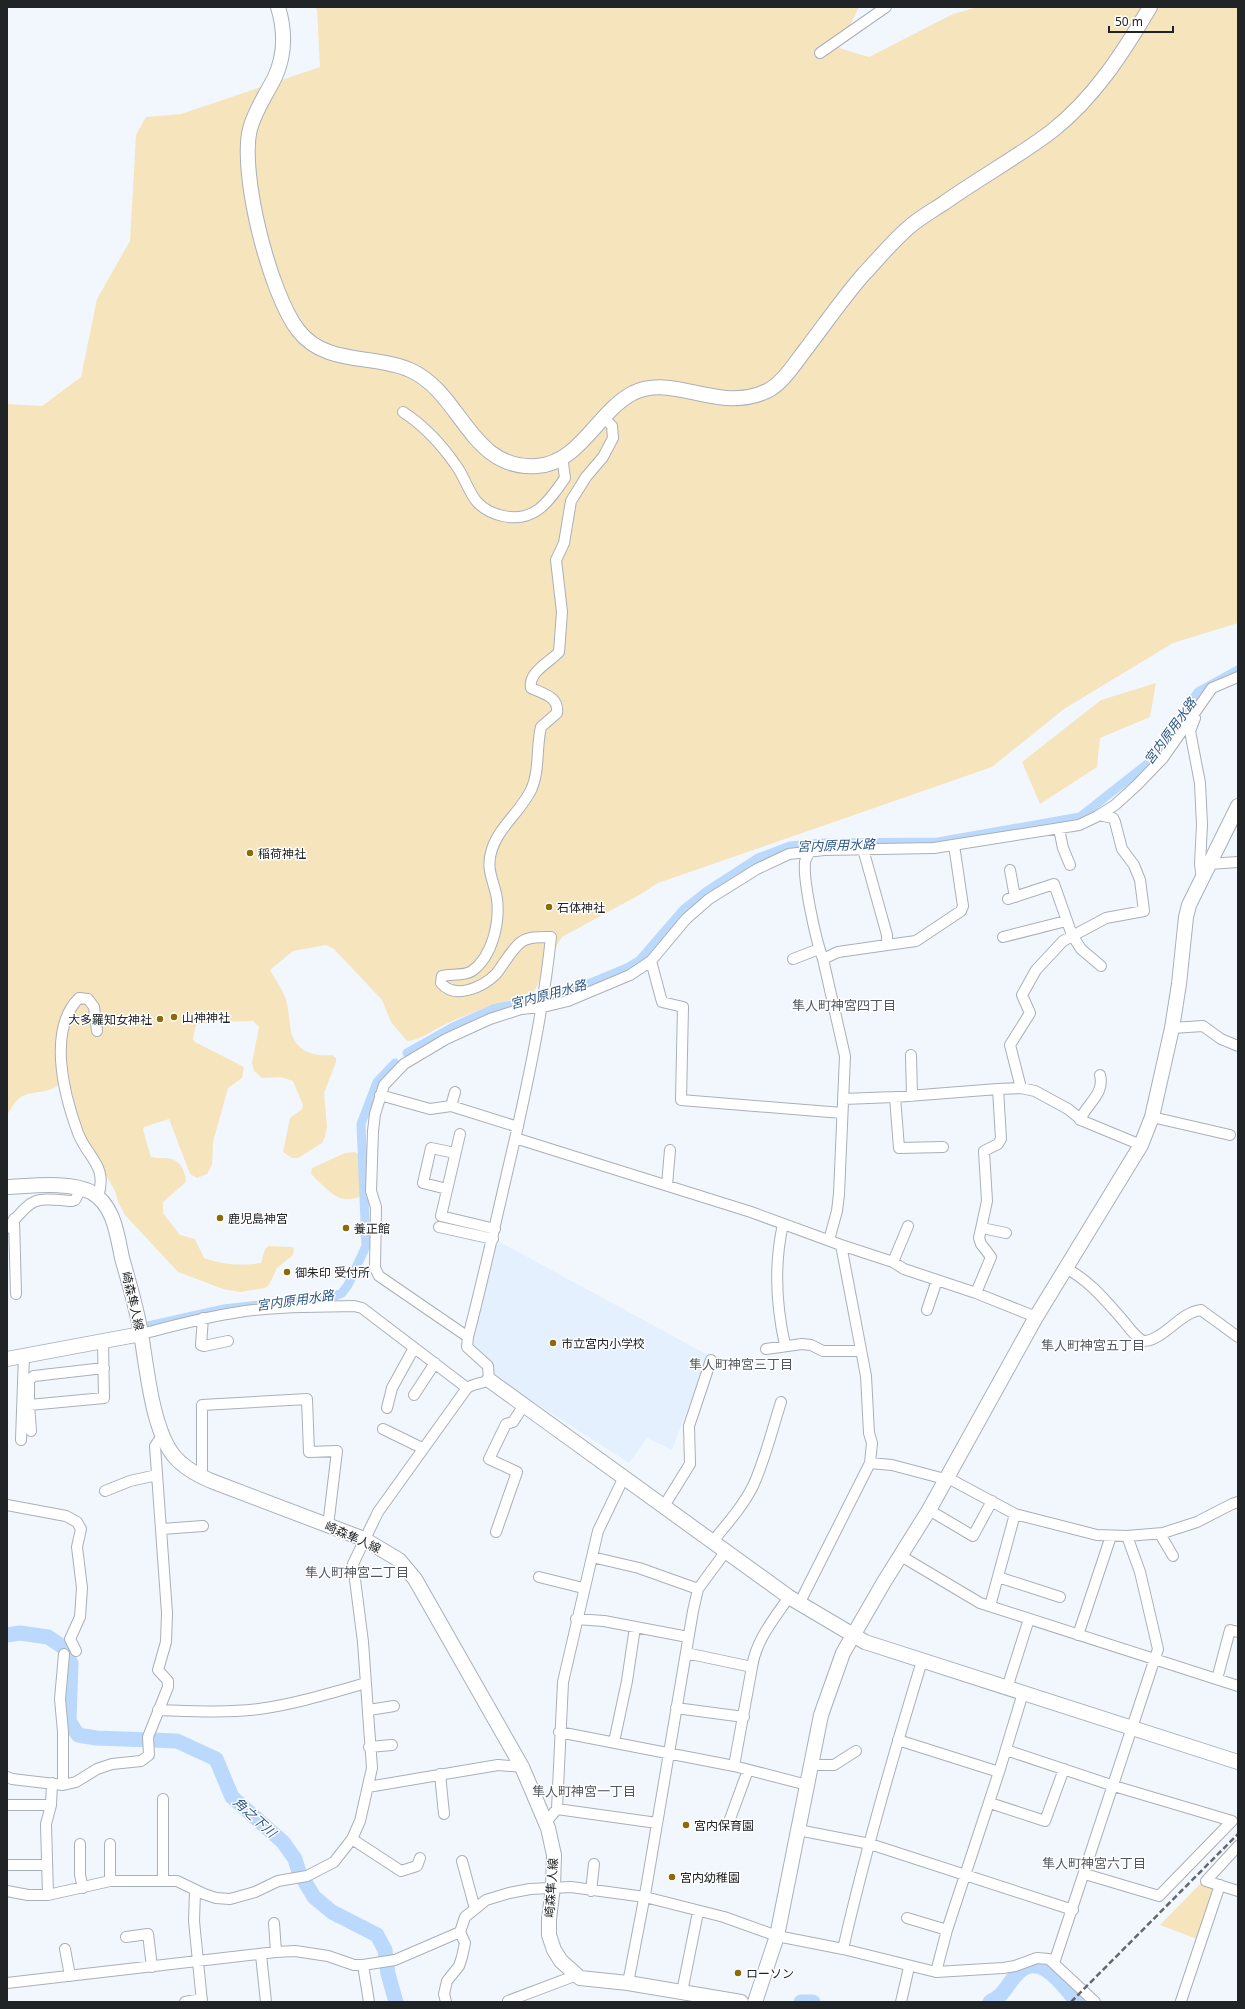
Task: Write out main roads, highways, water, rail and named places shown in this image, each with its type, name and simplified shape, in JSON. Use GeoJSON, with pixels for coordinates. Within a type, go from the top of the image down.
{"type":"FeatureCollection","features":[{"type":"Feature","properties":{"kind":"waterway","name":"宮内原用水路"},"geometry":{"type":"LineString","coordinates":[[407,1053],[455,1026],[493,1009],[569,992],[627,968],[640,960],[684,909],[707,891],[758,858],[790,846],[824,843],[938,842],[1080,817],[1151,761],[1198,692],[1238,670]]}},
{"type":"Feature","properties":{"kind":"waterway","name":"宮内原用水路"},"geometry":{"type":"LineString","coordinates":[[148,1326],[224,1309],[335,1296],[342,1293],[348,1285],[366,1246],[361,1124],[377,1082],[395,1063]]}},
{"type":"Feature","properties":{"kind":"waterway","name":"角之下川"},"geometry":{"type":"LineString","coordinates":[[7,1635],[20,1633],[48,1637],[63,1647],[71,1663],[69,1721],[78,1735],[96,1738],[177,1741],[216,1759],[232,1797],[283,1842],[295,1859],[299,1872],[314,1897],[332,1912],[377,1935],[385,1950],[388,1974],[396,2002]]}},
{"type":"Feature","properties":{"kind":"waterway","name":"角之下川"},"geometry":{"type":"LineString","coordinates":[[990,2002],[1002,1994],[1015,1976],[1024,1968],[1033,1966],[1041,1967],[1049,1972],[1077,2002]]}},
{"type":"Feature","properties":{"kind":"waterway","name":"角之下川"},"geometry":{"type":"LineString","coordinates":[[801,2002],[813,2002]]}},
{"type":"Feature","properties":{"kind":"railway"},"geometry":{"type":"LineString","coordinates":[[1071,2002],[1238,1834]]}},
{"type":"Feature","properties":{"kind":"place","name":"稲荷神社"},"geometry":{"type":"Point","coordinates":[250,853]}},
{"type":"Feature","properties":{"kind":"place","name":"石体神社"},"geometry":{"type":"Point","coordinates":[549,907]}},
{"type":"Feature","properties":{"kind":"place","name":"山神神社"},"geometry":{"type":"Point","coordinates":[174,1017]}},
{"type":"Feature","properties":{"kind":"place","name":"大多羅知女神社"},"geometry":{"type":"Point","coordinates":[160,1019]}},
{"type":"Feature","properties":{"kind":"place","name":"鹿児島神宮"},"geometry":{"type":"Point","coordinates":[220,1218]}},
{"type":"Feature","properties":{"kind":"place","name":"養正館"},"geometry":{"type":"Point","coordinates":[346,1228]}},
{"type":"Feature","properties":{"kind":"place","name":"御朱印 受付所"},"geometry":{"type":"Point","coordinates":[287,1272]}},
{"type":"Feature","properties":{"kind":"place","name":"市立宮内小学校"},"geometry":{"type":"Point","coordinates":[553,1343]}},
{"type":"Feature","properties":{"kind":"place","name":"宮内保育園"},"geometry":{"type":"Point","coordinates":[686,1825]}},
{"type":"Feature","properties":{"kind":"place","name":"宮内幼稚園"},"geometry":{"type":"Point","coordinates":[672,1877]}},
{"type":"Feature","properties":{"kind":"place","name":"ローソン"},"geometry":{"type":"Point","coordinates":[738,1973]}},
{"type":"Feature","properties":{"kind":"district","name":"隼人町神宮四丁目"},"geometry":{"type":"Point","coordinates":[844,1005]}},
{"type":"Feature","properties":{"kind":"district","name":"隼人町神宮五丁目"},"geometry":{"type":"Point","coordinates":[1093,1345]}},
{"type":"Feature","properties":{"kind":"district","name":"隼人町神宮三丁目"},"geometry":{"type":"Point","coordinates":[741,1364]}},
{"type":"Feature","properties":{"kind":"district","name":"隼人町神宮二丁目"},"geometry":{"type":"Point","coordinates":[357,1572]}},
{"type":"Feature","properties":{"kind":"district","name":"隼人町神宮一丁目"},"geometry":{"type":"Point","coordinates":[584,1791]}},
{"type":"Feature","properties":{"kind":"district","name":"隼人町神宮六丁目"},"geometry":{"type":"Point","coordinates":[1094,1863]}}]}
